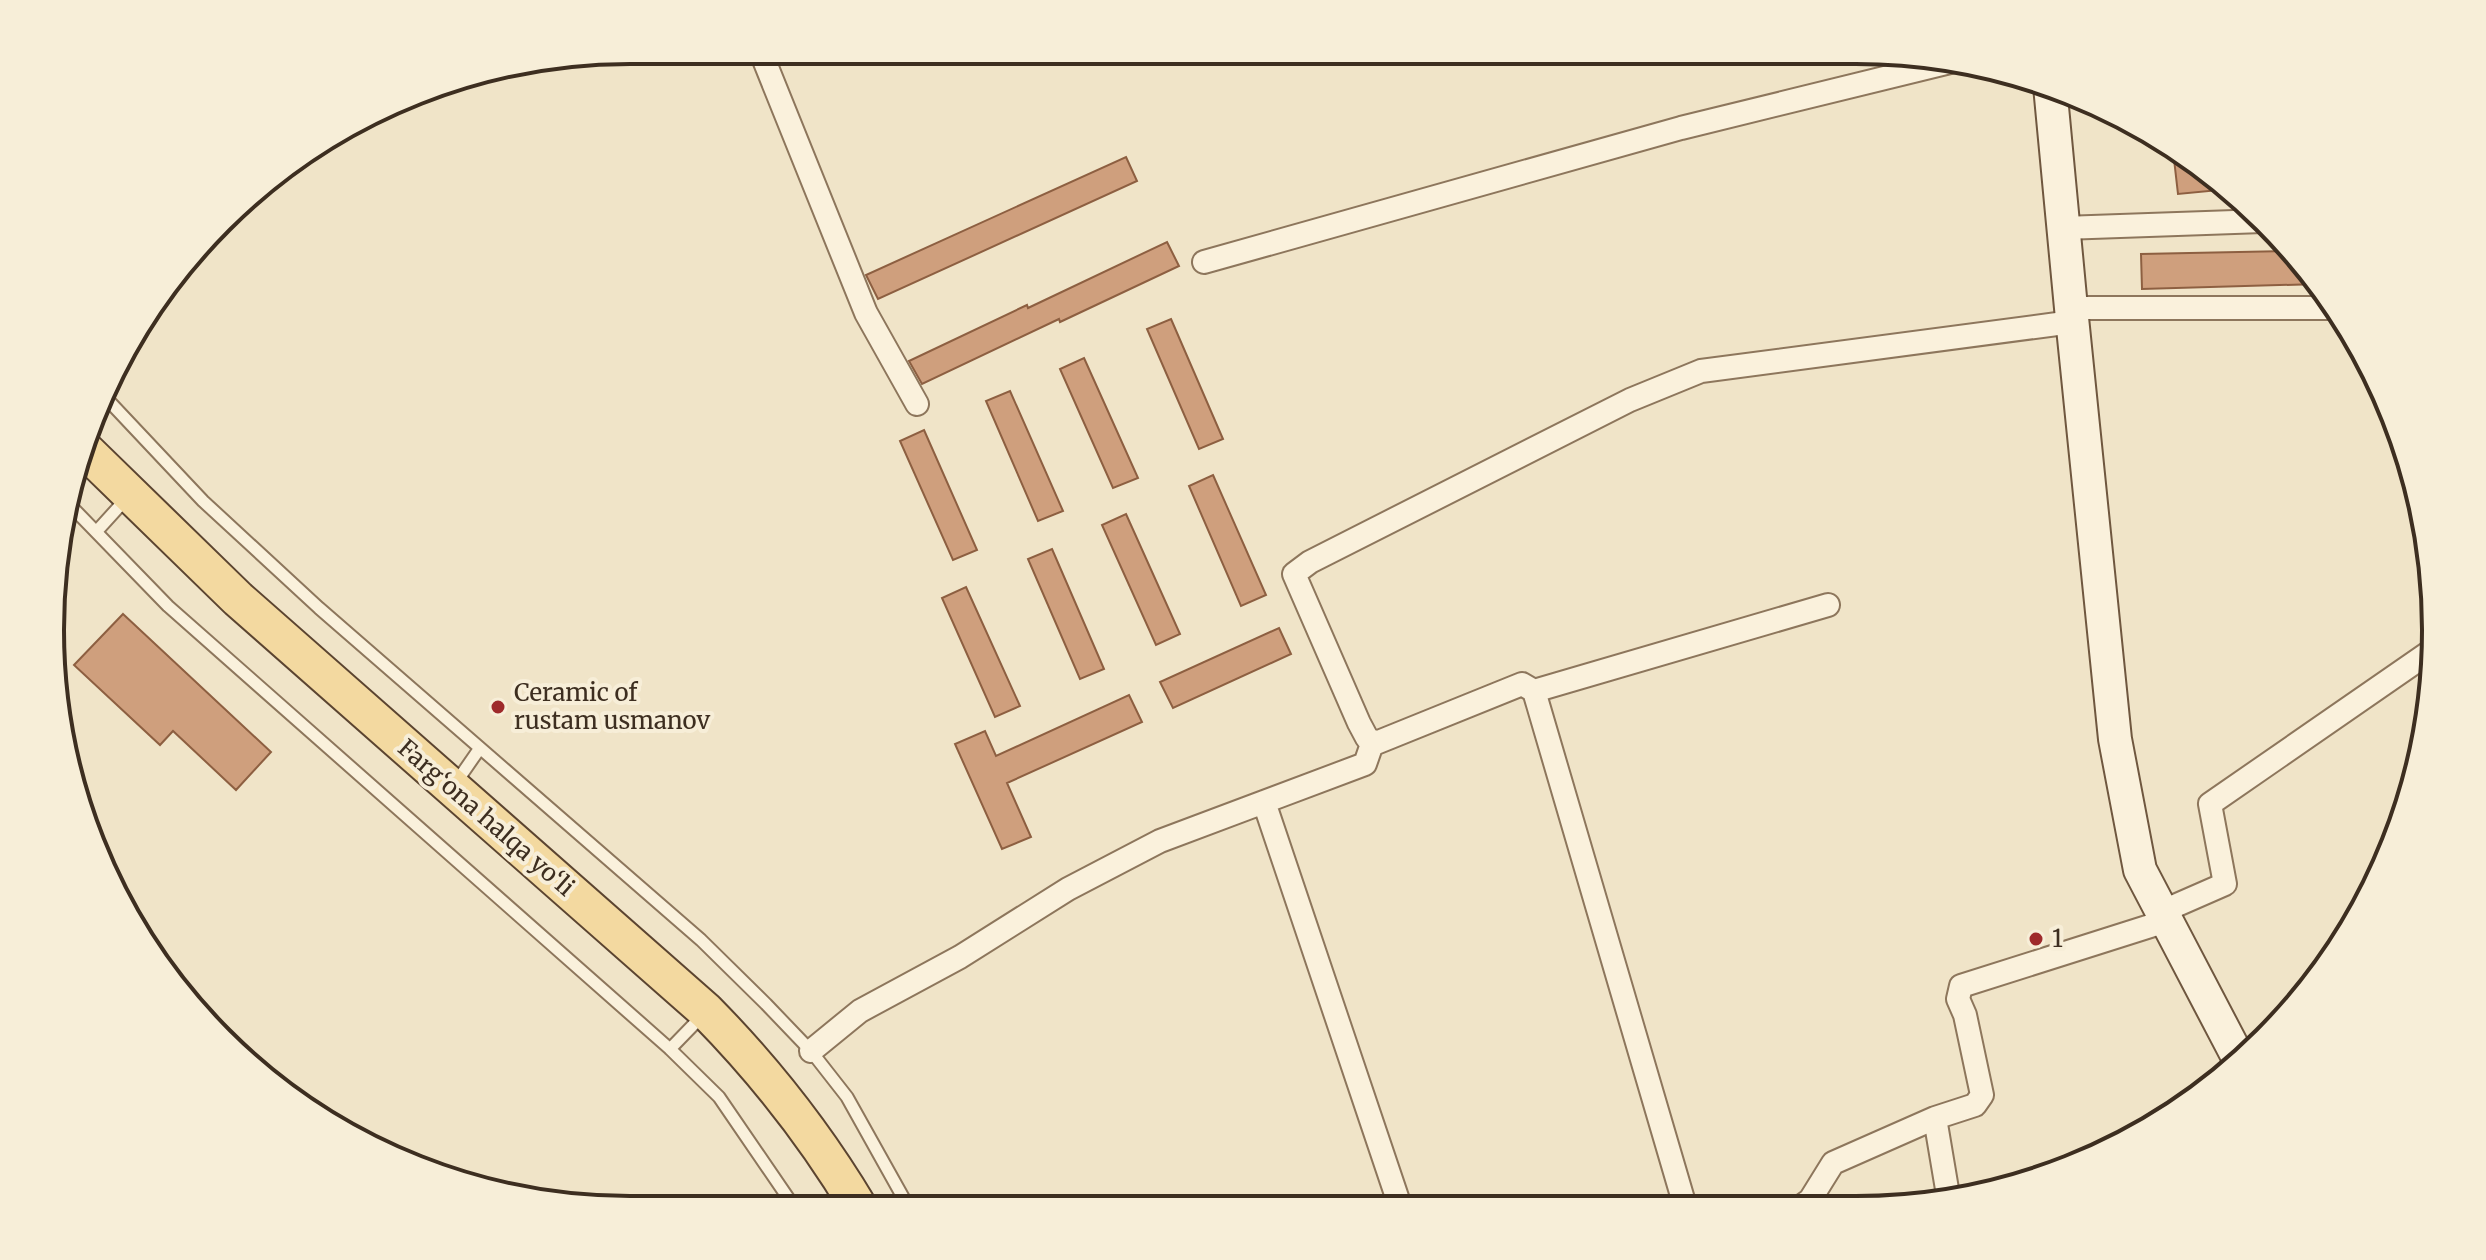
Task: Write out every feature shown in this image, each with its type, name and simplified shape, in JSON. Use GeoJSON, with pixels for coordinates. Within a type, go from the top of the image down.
{"type":"FeatureCollection","features":[{"type":"Feature","properties":{"kind":"main road","name":"Farg‘ona halqa yo‘li"},"geometry":{"type":"LineString","coordinates":[[91,457],[238,599],[706,1011],[744,1050],[818,1142],[852,1196]]}},
{"type":"Feature","properties":{"kind":"street"},"geometry":{"type":"LineString","coordinates":[[766,64],[866,313],[917,404]]}},
{"type":"Feature","properties":{"kind":"street"},"geometry":{"type":"LineString","coordinates":[[1204,262],[1681,128],[1924,68]]}},
{"type":"Feature","properties":{"kind":"street"},"geometry":{"type":"LineString","coordinates":[[2051,99],[2115,739],[2140,870],[2235,1051]]}},
{"type":"Feature","properties":{"kind":"street"},"geometry":{"type":"LineString","coordinates":[[2063,228],[2247,222]]}},
{"type":"Feature","properties":{"kind":"street"},"geometry":{"type":"LineString","coordinates":[[1682,1196],[1534,691],[1522,684],[1376,743],[1367,738],[1359,723],[1294,574],[1310,562],[1630,400],[1701,371],[2071,315],[2322,308]]}},
{"type":"Feature","properties":{"kind":"street"},"geometry":{"type":"LineString","coordinates":[[1534,691],[1828,605]]}},
{"type":"Feature","properties":{"kind":"street"},"geometry":{"type":"LineString","coordinates":[[1812,1196],[1833,1163],[1935,1118],[1975,1105],[1982,1095],[1965,1015],[1958,999],[1961,986],[2164,917],[2225,884],[2210,804],[2421,658]]}},
{"type":"Feature","properties":{"kind":"street"},"geometry":{"type":"LineString","coordinates":[[811,1051],[860,1011],[960,957],[1068,889],[1160,841],[1365,764],[1373,741]]}},
{"type":"Feature","properties":{"kind":"street"},"geometry":{"type":"LineString","coordinates":[[1264,802],[1397,1196]]}},
{"type":"Feature","properties":{"kind":"street"},"geometry":{"type":"LineString","coordinates":[[1935,1118],[1947,1188]]}},
{"type":"Feature","properties":{"kind":"lane"},"geometry":{"type":"LineString","coordinates":[[111,404],[203,501],[330,618],[701,940],[811,1051],[847,1097],[902,1196]]}},
{"type":"Feature","properties":{"kind":"lane"},"geometry":{"type":"LineString","coordinates":[[96,532],[129,496]]}},
{"type":"Feature","properties":{"kind":"lane"},"geometry":{"type":"LineString","coordinates":[[77,512],[168,606],[670,1049],[719,1097],[787,1196]]}},
{"type":"Feature","properties":{"kind":"lane"},"geometry":{"type":"LineString","coordinates":[[452,787],[480,748]]}},
{"type":"Feature","properties":{"kind":"lane"},"geometry":{"type":"LineString","coordinates":[[670,1049],[706,1011]]}},
{"type":"Feature","properties":{"kind":"building"},"geometry":{"type":"Polygon","coordinates":[[[1126,157],[1137,181],[878,299],[866,275],[1126,157]]]}},
{"type":"Feature","properties":{"kind":"building"},"geometry":{"type":"Polygon","coordinates":[[[2174,162],[2213,191],[2178,194],[2174,162]]]}},
{"type":"Feature","properties":{"kind":"building"},"geometry":{"type":"Polygon","coordinates":[[[1167,242],[1179,266],[1060,322],[1059,319],[922,384],[909,361],[1027,305],[1028,308],[1167,242]]]}},
{"type":"Feature","properties":{"kind":"building"},"geometry":{"type":"Polygon","coordinates":[[[2277,251],[2304,284],[2142,289],[2141,254],[2277,251]]]}},
{"type":"Feature","properties":{"kind":"building"},"geometry":{"type":"Polygon","coordinates":[[[1171,319],[1223,439],[1199,449],[1147,329],[1171,319]]]}},
{"type":"Feature","properties":{"kind":"building"},"geometry":{"type":"Polygon","coordinates":[[[1084,358],[1138,478],[1113,488],[1060,369],[1084,358]]]}},
{"type":"Feature","properties":{"kind":"building"},"geometry":{"type":"Polygon","coordinates":[[[1010,391],[1063,511],[1038,521],[986,401],[1010,391]]]}},
{"type":"Feature","properties":{"kind":"building"},"geometry":{"type":"Polygon","coordinates":[[[924,430],[977,550],[953,560],[900,441],[924,430]]]}},
{"type":"Feature","properties":{"kind":"building"},"geometry":{"type":"Polygon","coordinates":[[[1213,475],[1266,595],[1241,606],[1189,486],[1213,475]]]}},
{"type":"Feature","properties":{"kind":"building"},"geometry":{"type":"Polygon","coordinates":[[[1126,514],[1180,634],[1156,645],[1102,525],[1126,514]]]}},
{"type":"Feature","properties":{"kind":"building"},"geometry":{"type":"Polygon","coordinates":[[[1052,549],[1104,669],[1080,679],[1028,559],[1052,549]]]}},
{"type":"Feature","properties":{"kind":"building"},"geometry":{"type":"Polygon","coordinates":[[[966,587],[1020,706],[995,717],[942,598],[966,587]]]}},
{"type":"Feature","properties":{"kind":"building"},"geometry":{"type":"Polygon","coordinates":[[[123,614],[271,752],[236,790],[173,731],[160,745],[74,665],[123,614]]]}},
{"type":"Feature","properties":{"kind":"building"},"geometry":{"type":"Polygon","coordinates":[[[1279,628],[1291,654],[1173,708],[1160,682],[1279,628]]]}},
{"type":"Feature","properties":{"kind":"building"},"geometry":{"type":"Polygon","coordinates":[[[1129,695],[1142,722],[1007,783],[1031,837],[1002,849],[955,744],[985,731],[996,756],[1129,695]]]}},
{"type":"Feature","properties":{"kind":"place","name":"Ceramic of rustam usmanov"},"geometry":{"type":"Point","coordinates":[498,707]}},
{"type":"Feature","properties":{"kind":"place","name":"1"},"geometry":{"type":"Point","coordinates":[2036,939]}}]}
